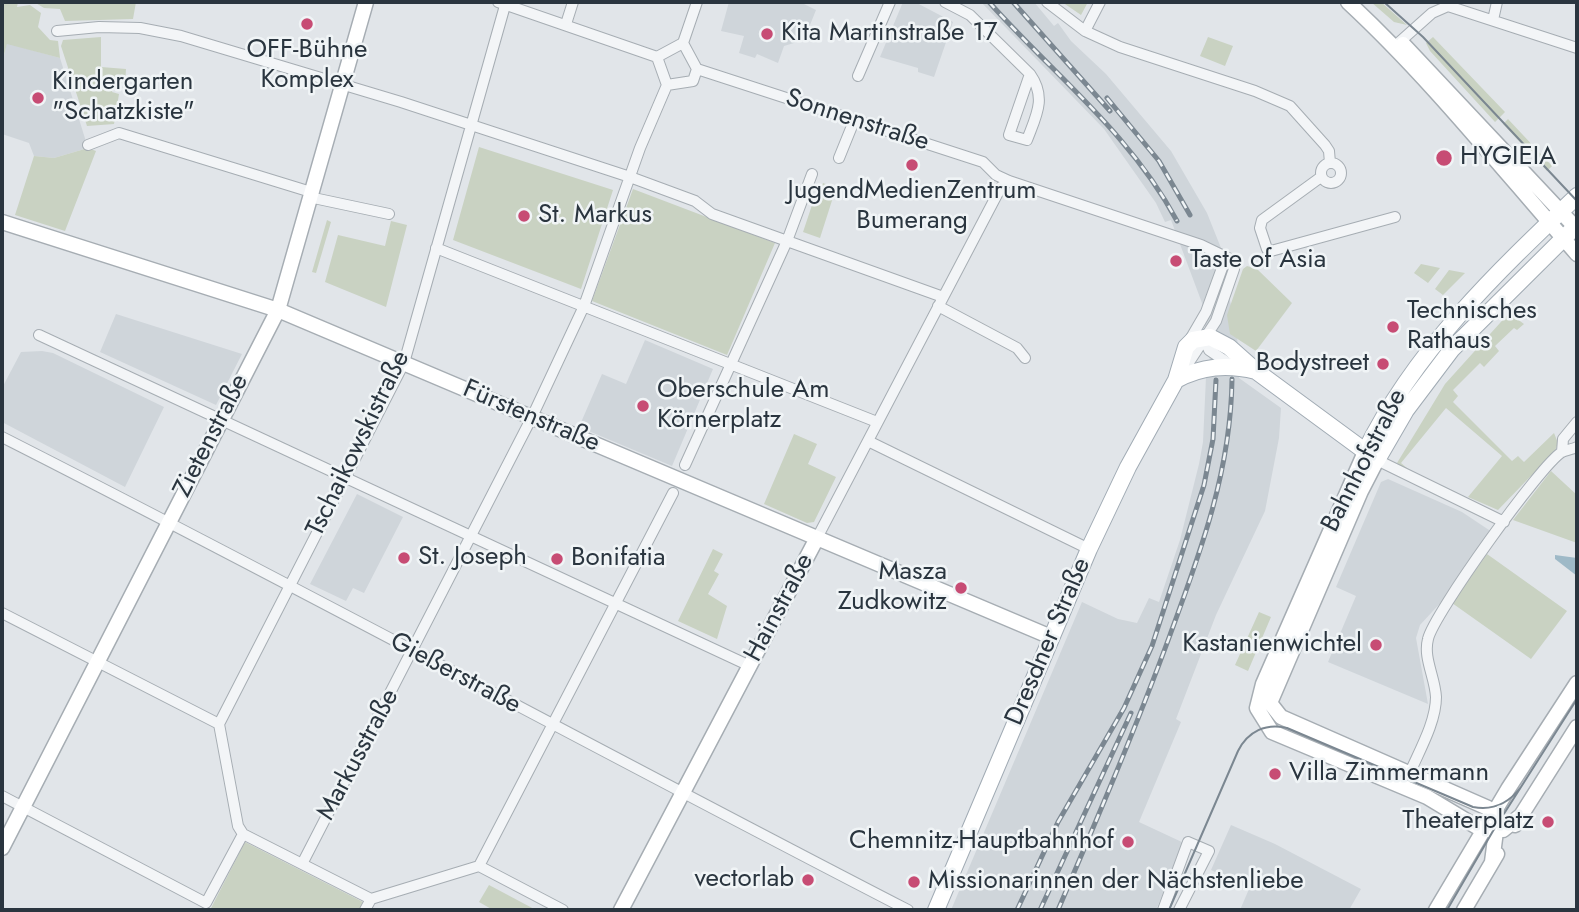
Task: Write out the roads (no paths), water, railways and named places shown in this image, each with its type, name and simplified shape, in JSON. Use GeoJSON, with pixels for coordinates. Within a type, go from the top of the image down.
{"type":"FeatureCollection","features":[{"type":"Feature","properties":{"kind":"main road","name":"Bahnhofstraße"},"geometry":{"type":"LineString","coordinates":[[1371,456],[1400,389],[1440,335],[1577,196]]}},
{"type":"Feature","properties":{"kind":"main road","name":"Bahnhofstraße"},"geometry":{"type":"LineString","coordinates":[[1371,456],[1445,357],[1480,317],[1573,229]]}},
{"type":"Feature","properties":{"kind":"main road"},"geometry":{"type":"LineString","coordinates":[[1186,347],[1195,338],[1205,338],[1229,347],[1256,371],[1371,456]]}},
{"type":"Feature","properties":{"kind":"main road","name":"Dresdner Straße"},"geometry":{"type":"LineString","coordinates":[[936,910],[1089,549],[1128,467],[1176,380],[1186,347]]}},
{"type":"Feature","properties":{"kind":"main road"},"geometry":{"type":"LineString","coordinates":[[1176,380],[1202,368],[1233,367],[1256,371]]}},
{"type":"Feature","properties":{"kind":"street","name":"Zietenstraße"},"geometry":{"type":"LineString","coordinates":[[2,848],[278,310],[366,2]]}},
{"type":"Feature","properties":{"kind":"street"},"geometry":{"type":"LineString","coordinates":[[503,2],[657,57],[683,43],[697,2]]}},
{"type":"Feature","properties":{"kind":"street","name":"Tschaikowskistraße"},"geometry":{"type":"LineString","coordinates":[[219,724],[404,363],[503,2]]}},
{"type":"Feature","properties":{"kind":"street"},"geometry":{"type":"LineString","coordinates":[[566,24],[573,2]]}},
{"type":"Feature","properties":{"kind":"street"},"geometry":{"type":"LineString","coordinates":[[858,76],[890,2]]}},
{"type":"Feature","properties":{"kind":"street"},"geometry":{"type":"LineString","coordinates":[[945,2],[970,15],[1030,74],[1041,102],[1027,141],[1009,135],[1030,74]]}},
{"type":"Feature","properties":{"kind":"street"},"geometry":{"type":"LineString","coordinates":[[1047,2],[1085,31],[1132,51],[1255,91],[1290,106],[1325,145],[1330,163]]}},
{"type":"Feature","properties":{"kind":"street"},"geometry":{"type":"LineString","coordinates":[[1085,31],[1100,2]]}},
{"type":"Feature","properties":{"kind":"street"},"geometry":{"type":"LineString","coordinates":[[1348,2],[1398,44]]}},
{"type":"Feature","properties":{"kind":"street"},"geometry":{"type":"LineString","coordinates":[[1360,2],[1556,217],[1573,229],[1577,254]]}},
{"type":"Feature","properties":{"kind":"street"},"geometry":{"type":"LineString","coordinates":[[1493,20],[1497,2]]}},
{"type":"Feature","properties":{"kind":"street"},"geometry":{"type":"LineString","coordinates":[[1398,44],[1436,11],[1448,6],[1577,48]]}},
{"type":"Feature","properties":{"kind":"street"},"geometry":{"type":"LineString","coordinates":[[57,31],[99,27],[153,31],[234,51],[471,124],[630,177],[695,201],[712,214],[941,301],[1017,348],[1025,358]]}},
{"type":"Feature","properties":{"kind":"street"},"geometry":{"type":"LineString","coordinates":[[657,57],[667,85],[693,81],[697,69],[683,43]]}},
{"type":"Feature","properties":{"kind":"street","name":"Sonnenstraße"},"geometry":{"type":"LineString","coordinates":[[697,69],[983,162],[996,175],[1009,181],[1201,245],[1226,257]]}},
{"type":"Feature","properties":{"kind":"street","name":"Markusstraße"},"geometry":{"type":"LineString","coordinates":[[302,864],[533,417],[584,306],[630,177],[667,85]]}},
{"type":"Feature","properties":{"kind":"street"},"geometry":{"type":"LineString","coordinates":[[839,158],[854,121]]}},
{"type":"Feature","properties":{"kind":"street"},"geometry":{"type":"LineString","coordinates":[[88,145],[119,133],[310,195],[389,214]]}},
{"type":"Feature","properties":{"kind":"street"},"geometry":{"type":"LineString","coordinates":[[1321,177],[1331,184],[1339,179],[1339,167],[1330,163]]}},
{"type":"Feature","properties":{"kind":"street"},"geometry":{"type":"LineString","coordinates":[[1330,163],[1322,167],[1321,177],[1262,220],[1260,228],[1267,249],[1278,250],[1395,216]]}},
{"type":"Feature","properties":{"kind":"street"},"geometry":{"type":"LineString","coordinates":[[685,465],[787,241],[812,174]]}},
{"type":"Feature","properties":{"kind":"street","name":"Hainstraße"},"geometry":{"type":"LineString","coordinates":[[621,910],[1001,187],[1009,181]]}},
{"type":"Feature","properties":{"kind":"street","name":"Fürstenstraße"},"geometry":{"type":"LineString","coordinates":[[2,222],[278,310],[1051,637]]}},
{"type":"Feature","properties":{"kind":"street"},"geometry":{"type":"LineString","coordinates":[[436,248],[877,422]]}},
{"type":"Feature","properties":{"kind":"street"},"geometry":{"type":"LineString","coordinates":[[1186,347],[1204,316],[1226,257]]}},
{"type":"Feature","properties":{"kind":"street","name":"Dresdner Straße"},"geometry":{"type":"LineString","coordinates":[[1176,380],[1216,321],[1234,269],[1233,260],[1226,257]]}},
{"type":"Feature","properties":{"kind":"street"},"geometry":{"type":"LineString","coordinates":[[1204,316],[1205,338],[1213,355],[1233,367]]}},
{"type":"Feature","properties":{"kind":"street"},"geometry":{"type":"LineString","coordinates":[[38,335],[750,666]]}},
{"type":"Feature","properties":{"kind":"street"},"geometry":{"type":"LineString","coordinates":[[1562,452],[1563,439],[1577,422]]}},
{"type":"Feature","properties":{"kind":"street","name":"Gießerstraße"},"geometry":{"type":"LineString","coordinates":[[2,437],[169,521],[413,653],[908,910]]}},
{"type":"Feature","properties":{"kind":"street"},"geometry":{"type":"LineString","coordinates":[[868,441],[1089,549]]}},
{"type":"Feature","properties":{"kind":"street"},"geometry":{"type":"LineString","coordinates":[[1406,781],[1435,707],[1436,694],[1426,650],[1430,632],[1455,590],[1504,522],[1562,452],[1577,447]]}},
{"type":"Feature","properties":{"kind":"street"},"geometry":{"type":"LineString","coordinates":[[1371,456],[1504,522]]}},
{"type":"Feature","properties":{"kind":"street","name":"Bahnhofstraße"},"geometry":{"type":"LineString","coordinates":[[1371,456],[1361,491],[1264,700],[1257,708],[1272,732],[1406,781]]}},
{"type":"Feature","properties":{"kind":"street"},"geometry":{"type":"LineString","coordinates":[[480,866],[673,493]]}},
{"type":"Feature","properties":{"kind":"street"},"geometry":{"type":"LineString","coordinates":[[2,613],[219,724],[238,826],[243,834],[371,899],[480,866],[563,910]]}},
{"type":"Feature","properties":{"kind":"street"},"geometry":{"type":"LineString","coordinates":[[1492,862],[1489,831],[1492,814],[1577,683]]}},
{"type":"Feature","properties":{"kind":"street"},"geometry":{"type":"LineString","coordinates":[[1464,910],[1577,727]]}},
{"type":"Feature","properties":{"kind":"street"},"geometry":{"type":"LineString","coordinates":[[1406,781],[1484,806],[1492,814]]}},
{"type":"Feature","properties":{"kind":"street"},"geometry":{"type":"LineString","coordinates":[[1406,781],[1427,797],[1489,831],[1510,827],[1520,817]]}},
{"type":"Feature","properties":{"kind":"street"},"geometry":{"type":"LineString","coordinates":[[2,796],[206,903],[243,834]]}},
{"type":"Feature","properties":{"kind":"street"},"geometry":{"type":"LineString","coordinates":[[1436,910],[1489,831]]}},
{"type":"Feature","properties":{"kind":"street"},"geometry":{"type":"LineString","coordinates":[[1163,910],[1188,842],[1209,851],[1179,910]]}},
{"type":"Feature","properties":{"kind":"street"},"geometry":{"type":"LineString","coordinates":[[365,910],[371,899]]}},
{"type":"Feature","properties":{"kind":"water"},"geometry":{"type":"Polygon","coordinates":[[[1555,555],[1577,558],[1577,576],[1555,559],[1555,555]]]}},
{"type":"Feature","properties":{"kind":"tram line"},"geometry":{"type":"LineString","coordinates":[[1384,2],[1423,37],[1577,201]]}},
{"type":"Feature","properties":{"kind":"tram line"},"geometry":{"type":"LineString","coordinates":[[1447,910],[1493,831],[1577,699]]}},
{"type":"Feature","properties":{"kind":"tram line"},"geometry":{"type":"LineString","coordinates":[[1169,910],[1238,751],[1247,738],[1258,730],[1287,728],[1473,807],[1500,805],[1521,787]]}},
{"type":"Feature","properties":{"kind":"railway"},"geometry":{"type":"LineString","coordinates":[[989,2],[1114,132],[1158,189],[1177,221]]}},
{"type":"Feature","properties":{"kind":"railway"},"geometry":{"type":"LineString","coordinates":[[1013,2],[1110,111]]}},
{"type":"Feature","properties":{"kind":"railway"},"geometry":{"type":"LineString","coordinates":[[1107,98],[1159,161],[1190,215]]}},
{"type":"Feature","properties":{"kind":"railway"},"geometry":{"type":"LineString","coordinates":[[1058,910],[1144,704],[1203,541],[1226,446],[1232,379]]}},
{"type":"Feature","properties":{"kind":"railway"},"geometry":{"type":"LineString","coordinates":[[1017,910],[1058,822],[1124,708],[1152,646],[1204,485],[1213,439],[1216,380]]}},
{"type":"Feature","properties":{"kind":"railway"},"geometry":{"type":"LineString","coordinates":[[1040,910],[1131,713]]}},
{"type":"Feature","properties":{"kind":"place","name":"OFF-Bühne Komplex"},"geometry":{"type":"Point","coordinates":[307,24]}},
{"type":"Feature","properties":{"kind":"place","name":"Kita Martinstraße 17"},"geometry":{"type":"Point","coordinates":[767,34]}},
{"type":"Feature","properties":{"kind":"place","name":"Kindergarten \"Schatzkiste\""},"geometry":{"type":"Point","coordinates":[38,98]}},
{"type":"Feature","properties":{"kind":"place","name":"HYGIEIA"},"geometry":{"type":"Point","coordinates":[1444,158]}},
{"type":"Feature","properties":{"kind":"place","name":"JugendMedienZentrum Bumerang"},"geometry":{"type":"Point","coordinates":[912,165]}},
{"type":"Feature","properties":{"kind":"place","name":"St. Markus"},"geometry":{"type":"Point","coordinates":[524,216]}},
{"type":"Feature","properties":{"kind":"place","name":"Taste of Asia"},"geometry":{"type":"Point","coordinates":[1176,261]}},
{"type":"Feature","properties":{"kind":"place","name":"Technisches Rathaus"},"geometry":{"type":"Point","coordinates":[1393,327]}},
{"type":"Feature","properties":{"kind":"place","name":"Bodystreet"},"geometry":{"type":"Point","coordinates":[1383,364]}},
{"type":"Feature","properties":{"kind":"place","name":"Oberschule Am Körnerplatz"},"geometry":{"type":"Point","coordinates":[643,406]}},
{"type":"Feature","properties":{"kind":"place","name":"St. Joseph"},"geometry":{"type":"Point","coordinates":[404,558]}},
{"type":"Feature","properties":{"kind":"place","name":"Bonifatia"},"geometry":{"type":"Point","coordinates":[557,559]}},
{"type":"Feature","properties":{"kind":"place","name":"Masza Zudkowitz"},"geometry":{"type":"Point","coordinates":[961,588]}},
{"type":"Feature","properties":{"kind":"place","name":"Kastanienwichtel"},"geometry":{"type":"Point","coordinates":[1376,645]}},
{"type":"Feature","properties":{"kind":"place","name":"Villa Zimmermann"},"geometry":{"type":"Point","coordinates":[1275,774]}},
{"type":"Feature","properties":{"kind":"place","name":"Theaterplatz"},"geometry":{"type":"Point","coordinates":[1548,822]}},
{"type":"Feature","properties":{"kind":"place","name":"Chemnitz-Hauptbahnhof"},"geometry":{"type":"Point","coordinates":[1128,842]}},
{"type":"Feature","properties":{"kind":"place","name":"vectorlab"},"geometry":{"type":"Point","coordinates":[808,880]}},
{"type":"Feature","properties":{"kind":"place","name":"Missionarinnen der Nächstenliebe"},"geometry":{"type":"Point","coordinates":[914,882]}}]}
